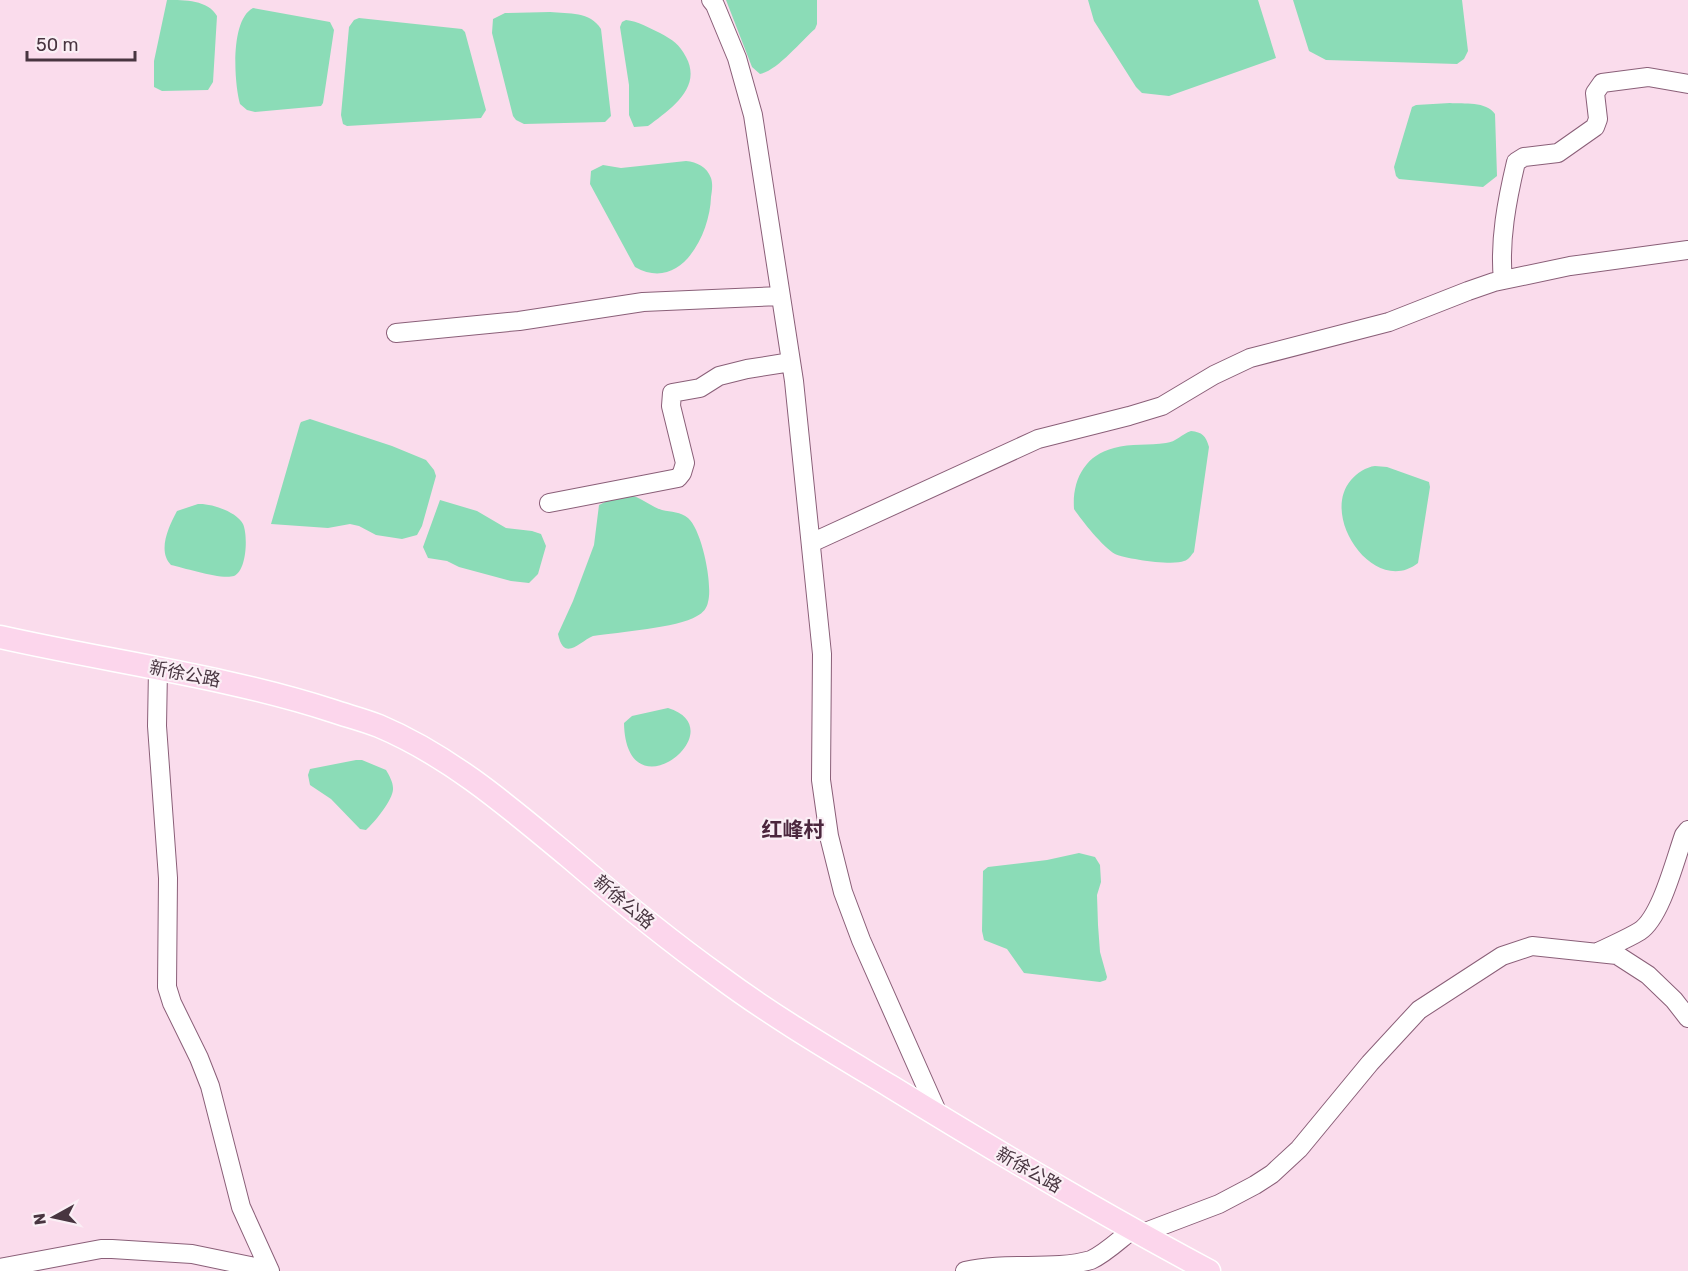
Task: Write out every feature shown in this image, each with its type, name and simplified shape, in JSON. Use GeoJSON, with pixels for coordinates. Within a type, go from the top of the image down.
{"type":"FeatureCollection","features":[{"type":"Feature","properties":{"kind":"main road","name":"新徐公路"},"geometry":{"type":"LineString","coordinates":[[0,637],[241,686],[312,704],[378,726],[430,753],[500,800],[645,921],[723,980],[802,1034],[1136,1232],[1209,1271]]}},
{"type":"Feature","properties":{"kind":"street"},"geometry":{"type":"LineString","coordinates":[[711,0],[737,58],[753,115],[791,362],[822,654],[821,780],[829,836],[843,892],[861,940],[939,1116]]}},
{"type":"Feature","properties":{"kind":"street"},"geometry":{"type":"LineString","coordinates":[[1503,280],[1506,204],[1516,162],[1524,157],[1558,153],[1595,127],[1598,119],[1595,93],[1602,83],[1648,77],[1688,84]]}},
{"type":"Feature","properties":{"kind":"street"},"geometry":{"type":"LineString","coordinates":[[811,543],[1038,439],[1162,406],[1214,375],[1250,358],[1389,322],[1503,280],[1570,266],[1688,250]]}},
{"type":"Feature","properties":{"kind":"street"},"geometry":{"type":"LineString","coordinates":[[396,333],[519,321],[643,302],[781,296]]}},
{"type":"Feature","properties":{"kind":"street"},"geometry":{"type":"LineString","coordinates":[[549,503],[678,478],[685,463],[671,406],[672,393],[700,388],[720,376],[738,371],[791,362]]}},
{"type":"Feature","properties":{"kind":"street"},"geometry":{"type":"LineString","coordinates":[[158,669],[157,726],[168,878],[167,987],[210,1086],[241,1207],[269,1271]]}},
{"type":"Feature","properties":{"kind":"street"},"geometry":{"type":"LineString","coordinates":[[1598,952],[1641,930],[1650,921],[1658,908],[1684,835],[1688,830]]}},
{"type":"Feature","properties":{"kind":"street"},"geometry":{"type":"LineString","coordinates":[[965,1271],[1000,1266],[1052,1268],[1078,1264],[1102,1254],[1136,1232],[1219,1204],[1255,1185],[1272,1174],[1305,1143],[1370,1063],[1419,1011],[1502,956],[1532,946],[1617,956],[1648,975],[1674,1000],[1688,1018]]}},
{"type":"Feature","properties":{"kind":"street"},"geometry":{"type":"LineString","coordinates":[[0,1268],[100,1249],[112,1249],[192,1254],[269,1271]]}},
{"type":"Feature","properties":{"kind":"shaded area"},"geometry":{"type":"Polygon","coordinates":[[[167,0],[202,4],[217,16],[213,82],[208,90],[162,91],[154,87],[154,61],[167,0]]]}},
{"type":"Feature","properties":{"kind":"shaded area"},"geometry":{"type":"Polygon","coordinates":[[[726,0],[817,0],[817,24],[815,29],[781,62],[760,74],[752,67],[726,0]]]}},
{"type":"Feature","properties":{"kind":"shaded area"},"geometry":{"type":"Polygon","coordinates":[[[1088,0],[1258,0],[1276,58],[1169,96],[1142,93],[1094,21],[1088,0]]]}},
{"type":"Feature","properties":{"kind":"shaded area"},"geometry":{"type":"Polygon","coordinates":[[[1293,0],[1462,0],[1468,51],[1464,59],[1457,64],[1326,60],[1309,51],[1293,0]]]}},
{"type":"Feature","properties":{"kind":"shaded area"},"geometry":{"type":"Polygon","coordinates":[[[253,8],[330,22],[334,30],[321,106],[255,112],[247,110],[240,104],[235,67],[237,38],[240,25],[253,8]]]}},
{"type":"Feature","properties":{"kind":"shaded area"},"geometry":{"type":"Polygon","coordinates":[[[550,12],[585,16],[601,29],[611,116],[605,122],[524,124],[513,116],[492,33],[493,19],[505,13],[550,12]]]}},
{"type":"Feature","properties":{"kind":"shaded area"},"geometry":{"type":"Polygon","coordinates":[[[359,18],[462,29],[465,32],[486,110],[481,118],[347,126],[343,124],[341,115],[349,27],[354,20],[359,18]]]}},
{"type":"Feature","properties":{"kind":"shaded area"},"geometry":{"type":"Polygon","coordinates":[[[626,20],[643,25],[672,40],[686,57],[690,68],[690,79],[681,97],[648,126],[634,127],[629,115],[629,85],[620,27],[626,20]]]}},
{"type":"Feature","properties":{"kind":"shaded area"},"geometry":{"type":"Polygon","coordinates":[[[1450,103],[1480,105],[1495,114],[1497,176],[1483,187],[1399,179],[1394,167],[1412,107],[1450,103]]]}},
{"type":"Feature","properties":{"kind":"shaded area"},"geometry":{"type":"Polygon","coordinates":[[[686,161],[704,168],[712,183],[709,212],[699,242],[690,256],[679,266],[666,272],[651,273],[635,267],[590,184],[591,171],[603,165],[621,168],[686,161]]]}},
{"type":"Feature","properties":{"kind":"shaded area"},"geometry":{"type":"Polygon","coordinates":[[[310,419],[392,446],[426,460],[436,476],[422,526],[417,535],[402,539],[376,535],[350,524],[328,528],[271,524],[300,424],[310,419]]]}},
{"type":"Feature","properties":{"kind":"shaded area"},"geometry":{"type":"Polygon","coordinates":[[[1191,431],[1203,435],[1209,447],[1194,552],[1189,559],[1170,563],[1139,560],[1110,551],[1087,527],[1074,509],[1075,488],[1082,470],[1095,456],[1104,451],[1127,446],[1170,442],[1191,431]]]}},
{"type":"Feature","properties":{"kind":"shaded area"},"geometry":{"type":"Polygon","coordinates":[[[1375,466],[1387,467],[1429,482],[1418,563],[1401,571],[1385,570],[1369,561],[1356,548],[1347,531],[1342,513],[1343,496],[1351,480],[1362,471],[1375,466]]]}},
{"type":"Feature","properties":{"kind":"shaded area"},"geometry":{"type":"Polygon","coordinates":[[[633,496],[658,509],[682,514],[693,524],[702,545],[708,571],[707,606],[697,616],[676,624],[593,636],[568,649],[561,643],[558,634],[594,545],[599,505],[611,499],[633,496]]]}},
{"type":"Feature","properties":{"kind":"shaded area"},"geometry":{"type":"Polygon","coordinates":[[[440,500],[477,511],[506,528],[541,534],[546,546],[538,574],[529,583],[511,581],[459,567],[447,561],[428,558],[423,547],[440,500]]]}},
{"type":"Feature","properties":{"kind":"shaded area"},"geometry":{"type":"Polygon","coordinates":[[[198,504],[223,509],[243,524],[246,544],[244,560],[242,567],[234,576],[194,571],[171,565],[167,559],[166,538],[177,511],[198,504]]]}},
{"type":"Feature","properties":{"kind":"shaded area"},"geometry":{"type":"Polygon","coordinates":[[[668,708],[686,719],[691,733],[685,747],[673,759],[657,766],[641,764],[629,751],[624,723],[632,716],[668,708]]]}},
{"type":"Feature","properties":{"kind":"shaded area"},"geometry":{"type":"Polygon","coordinates":[[[362,760],[386,770],[393,786],[387,804],[366,830],[360,829],[331,799],[310,785],[308,775],[310,769],[362,760]]]}},
{"type":"Feature","properties":{"kind":"shaded area"},"geometry":{"type":"Polygon","coordinates":[[[1079,853],[1095,857],[1100,865],[1101,882],[1097,895],[1098,925],[1100,952],[1106,980],[1100,982],[1024,973],[1007,949],[984,940],[982,931],[983,871],[988,867],[1047,860],[1079,853]]]}},
{"type":"Feature","properties":{"kind":"district","name":"红峰村"},"geometry":{"type":"Point","coordinates":[793,830]}}]}
